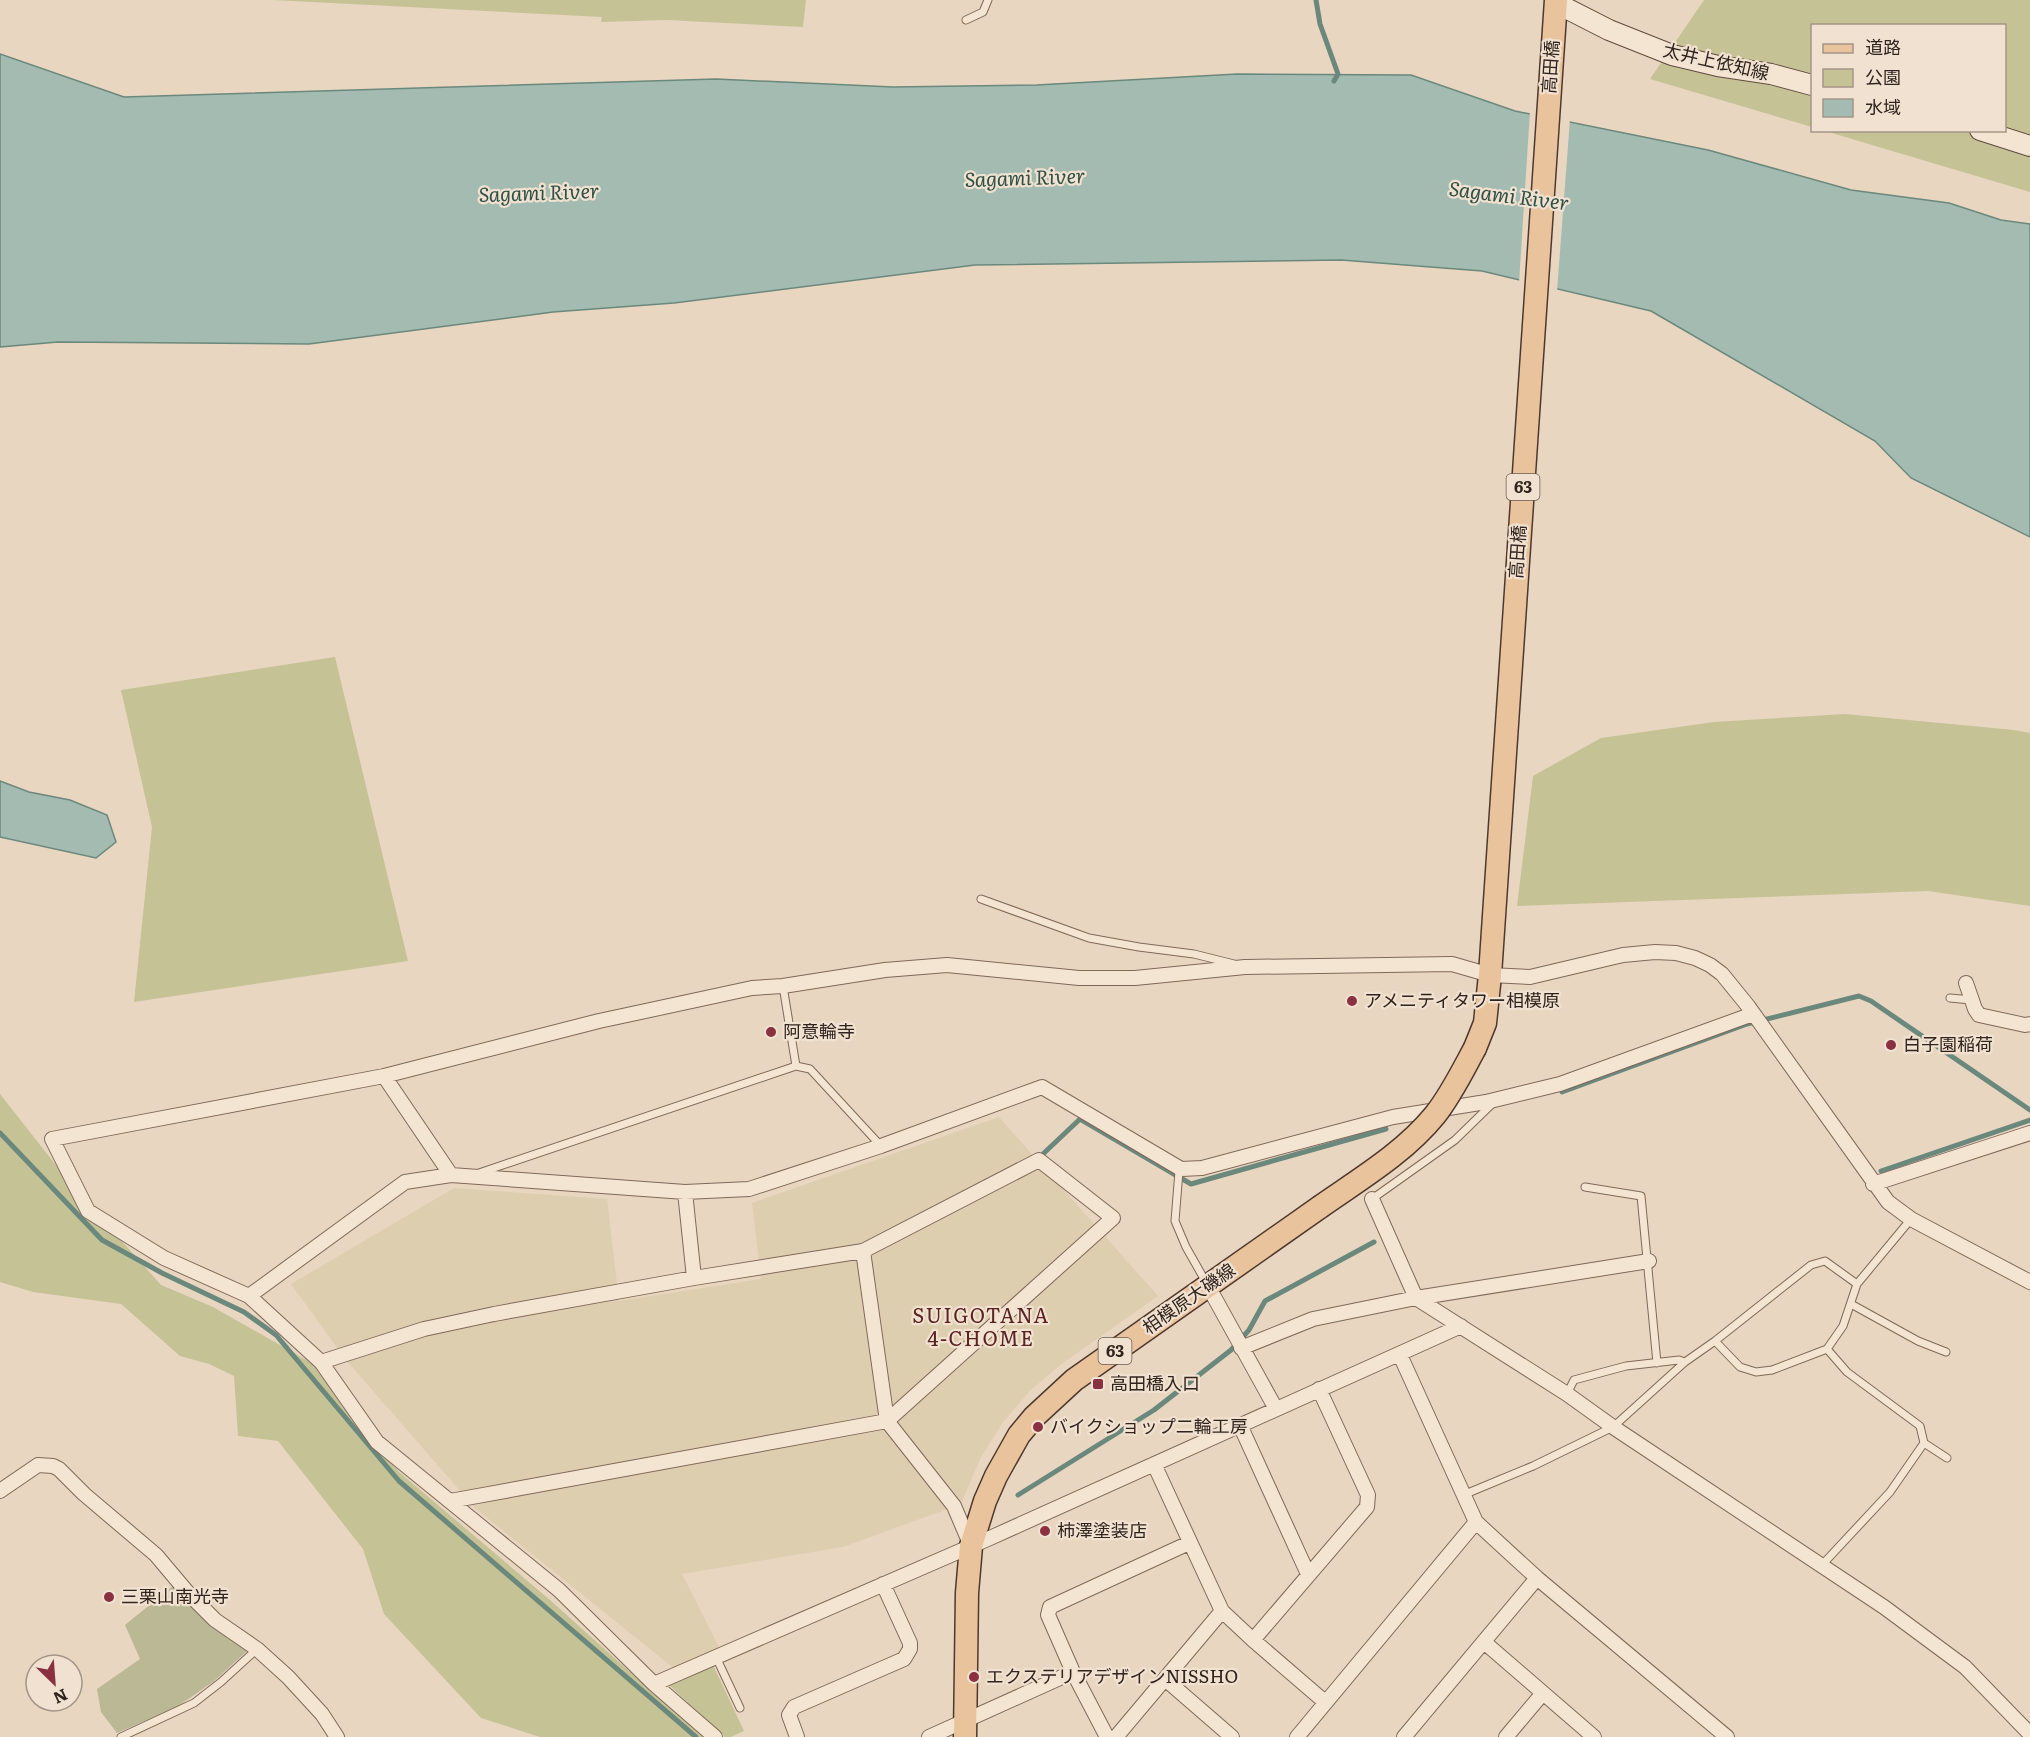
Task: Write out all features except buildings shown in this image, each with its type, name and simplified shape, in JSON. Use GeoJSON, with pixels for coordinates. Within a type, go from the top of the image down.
{"type":"FeatureCollection","features":[{"type":"Feature","properties":{"kind":"main road","name":"太井上依知線"},"geometry":{"type":"LineString","coordinates":[[1554,6],[1672,55],[1718,66],[1771,74],[1811,85]]}},
{"type":"Feature","properties":{"kind":"main road","name":"高田橋"},"geometry":{"type":"LineString","coordinates":[[1491,964],[1554,6]]}},
{"type":"Feature","properties":{"kind":"main road"},"geometry":{"type":"LineString","coordinates":[[1986,132],[2030,146]]}},
{"type":"Feature","properties":{"kind":"main road","name":"相模原大磯線"},"geometry":{"type":"LineString","coordinates":[[965,1729],[967,1583],[971,1546],[985,1501],[1019,1435],[1034,1417],[1074,1380],[1368,1174],[1417,1134],[1436,1114],[1475,1048],[1485,1023],[1491,964]]}},
{"type":"Feature","properties":{"kind":"street"},"geometry":{"type":"LineString","coordinates":[[715,1737],[654,1684],[559,1590],[377,1442],[321,1362],[249,1296],[164,1258],[88,1211],[52,1139],[384,1076],[599,1021],[752,988],[783,986],[885,970],[947,965],[1079,978],[1135,978],[1245,967],[1491,964],[1530,977],[1623,955],[1676,953],[1695,958],[1722,974],[1766,1031],[1888,1202],[1911,1218],[2030,1282]]}},
{"type":"Feature","properties":{"kind":"street"},"geometry":{"type":"LineString","coordinates":[[1966,983],[1979,1015],[2025,1025],[2030,1024]]}},
{"type":"Feature","properties":{"kind":"street"},"geometry":{"type":"LineString","coordinates":[[249,1296],[405,1182],[451,1175],[474,1175],[685,1192],[749,1189],[881,1146],[1042,1087],[1180,1170],[1202,1168],[1393,1118],[1497,1099],[1560,1084],[1753,1014]]}},
{"type":"Feature","properties":{"kind":"street"},"geometry":{"type":"LineString","coordinates":[[384,1076],[451,1175]]}},
{"type":"Feature","properties":{"kind":"street"},"geometry":{"type":"LineString","coordinates":[[1873,1184],[2030,1133]]}},
{"type":"Feature","properties":{"kind":"street"},"geometry":{"type":"LineString","coordinates":[[321,1362],[424,1329],[494,1314],[694,1278],[863,1251],[1039,1161],[1113,1218],[886,1421],[450,1501]]}},
{"type":"Feature","properties":{"kind":"street"},"geometry":{"type":"LineString","coordinates":[[685,1192],[694,1278]]}},
{"type":"Feature","properties":{"kind":"street"},"geometry":{"type":"LineString","coordinates":[[1372,1199],[1416,1298],[1567,1394],[1884,1607],[1965,1667],[2030,1733]]}},
{"type":"Feature","properties":{"kind":"street"},"geometry":{"type":"LineString","coordinates":[[863,1251],[886,1421],[954,1506],[971,1546]]}},
{"type":"Feature","properties":{"kind":"street"},"geometry":{"type":"LineString","coordinates":[[1241,1348],[1313,1319],[1416,1298],[1649,1261]]}},
{"type":"Feature","properties":{"kind":"street"},"geometry":{"type":"LineString","coordinates":[[1208,1286],[1276,1409]]}},
{"type":"Feature","properties":{"kind":"street"},"geometry":{"type":"LineString","coordinates":[[654,1684],[971,1546],[1461,1326]]}},
{"type":"Feature","properties":{"kind":"street"},"geometry":{"type":"LineString","coordinates":[[1400,1355],[1476,1522],[1538,1578],[1727,1737]]}},
{"type":"Feature","properties":{"kind":"street"},"geometry":{"type":"LineString","coordinates":[[1252,1640],[1367,1508],[1368,1500],[1319,1389]]}},
{"type":"Feature","properties":{"kind":"street"},"geometry":{"type":"LineString","coordinates":[[1240,1425],[1308,1574]]}},
{"type":"Feature","properties":{"kind":"street"},"geometry":{"type":"LineString","coordinates":[[1154,1464],[1222,1611],[1252,1640],[1326,1702]]}},
{"type":"Feature","properties":{"kind":"street"},"geometry":{"type":"LineString","coordinates":[[0,1491],[38,1465],[53,1466],[59,1469],[84,1494],[156,1555],[188,1593],[215,1620],[257,1649],[302,1692],[322,1714],[337,1737]]}},
{"type":"Feature","properties":{"kind":"street"},"geometry":{"type":"LineString","coordinates":[[1297,1737],[1476,1522]]}},
{"type":"Feature","properties":{"kind":"street"},"geometry":{"type":"LineString","coordinates":[[1107,1737],[1073,1672],[1048,1615],[1050,1607],[1189,1543]]}},
{"type":"Feature","properties":{"kind":"street"},"geometry":{"type":"LineString","coordinates":[[1404,1737],[1538,1578]]}},
{"type":"Feature","properties":{"kind":"street"},"geometry":{"type":"LineString","coordinates":[[797,1737],[789,1716],[794,1707],[904,1659],[908,1654],[910,1643],[883,1584]]}},
{"type":"Feature","properties":{"kind":"street"},"geometry":{"type":"LineString","coordinates":[[1116,1737],[1222,1611]]}},
{"type":"Feature","properties":{"kind":"street"},"geometry":{"type":"LineString","coordinates":[[1484,1642],[1594,1737]]}},
{"type":"Feature","properties":{"kind":"street"},"geometry":{"type":"LineString","coordinates":[[929,1737],[965,1729],[1073,1672]]}},
{"type":"Feature","properties":{"kind":"street"},"geometry":{"type":"LineString","coordinates":[[1165,1679],[1232,1737]]}},
{"type":"Feature","properties":{"kind":"street"},"geometry":{"type":"LineString","coordinates":[[1506,1737],[1543,1693]]}},
{"type":"Feature","properties":{"kind":"lane"},"geometry":{"type":"LineString","coordinates":[[966,20],[983,12],[988,0]]}},
{"type":"Feature","properties":{"kind":"lane"},"geometry":{"type":"LineString","coordinates":[[981,899],[1089,938],[1194,954],[1245,967]]}},
{"type":"Feature","properties":{"kind":"lane"},"geometry":{"type":"LineString","coordinates":[[783,986],[796,1066]]}},
{"type":"Feature","properties":{"kind":"lane"},"geometry":{"type":"LineString","coordinates":[[1950,998],[1971,1000]]}},
{"type":"Feature","properties":{"kind":"lane"},"geometry":{"type":"LineString","coordinates":[[474,1175],[796,1066],[810,1069],[881,1146]]}},
{"type":"Feature","properties":{"kind":"lane"},"geometry":{"type":"LineString","coordinates":[[1372,1199],[1455,1140],[1497,1099]]}},
{"type":"Feature","properties":{"kind":"lane"},"geometry":{"type":"LineString","coordinates":[[1180,1170],[1175,1221],[1208,1286]]}},
{"type":"Feature","properties":{"kind":"lane"},"geometry":{"type":"LineString","coordinates":[[1585,1187],[1641,1196],[1657,1363]]}},
{"type":"Feature","properties":{"kind":"lane"},"geometry":{"type":"LineString","coordinates":[[1715,1341],[1740,1367],[1756,1372],[1772,1370],[1827,1349],[1843,1326],[1857,1284],[1911,1218]]}},
{"type":"Feature","properties":{"kind":"lane"},"geometry":{"type":"LineString","coordinates":[[1462,1495],[1533,1466],[1613,1427],[1684,1362],[1715,1341],[1811,1265],[1825,1261],[1857,1284]]}},
{"type":"Feature","properties":{"kind":"lane"},"geometry":{"type":"LineString","coordinates":[[1851,1304],[1918,1341],[1946,1352]]}},
{"type":"Feature","properties":{"kind":"lane"},"geometry":{"type":"LineString","coordinates":[[1827,1349],[1847,1372],[1920,1426],[1924,1443],[1947,1458]]}},
{"type":"Feature","properties":{"kind":"lane"},"geometry":{"type":"LineString","coordinates":[[1567,1394],[1574,1380],[1626,1366],[1679,1360],[1684,1362]]}},
{"type":"Feature","properties":{"kind":"lane"},"geometry":{"type":"LineString","coordinates":[[1820,1566],[1890,1492],[1924,1443]]}},
{"type":"Feature","properties":{"kind":"lane"},"geometry":{"type":"LineString","coordinates":[[121,1737],[194,1703],[257,1649]]}},
{"type":"Feature","properties":{"kind":"lane"},"geometry":{"type":"LineString","coordinates":[[716,1657],[740,1708]]}},
{"type":"Feature","properties":{"kind":"shaded area"},"geometry":{"type":"Polygon","coordinates":[[[999,1117],[1158,1296],[1060,1365],[1030,1391],[1003,1422],[980,1459],[961,1504],[843,1547],[682,1574],[720,1649],[676,1670],[476,1509],[346,1360],[291,1284],[454,1188],[607,1199],[619,1301],[761,1279],[752,1203],[999,1117]]]}},
{"type":"Feature","properties":{"kind":"shaded area"},"geometry":{"type":"Polygon","coordinates":[[[173,1586],[212,1627],[247,1651],[214,1681],[177,1707],[117,1733],[101,1712],[97,1689],[140,1659],[125,1625],[173,1586]]]}},
{"type":"Feature","properties":{"kind":"green space"},"geometry":{"type":"Polygon","coordinates":[[[273,0],[806,0],[803,27],[667,20],[601,22],[602,17],[273,0]]]}},
{"type":"Feature","properties":{"kind":"green space"},"geometry":{"type":"Polygon","coordinates":[[[1704,0],[2030,0],[2030,192],[1828,132],[2006,132],[2006,24],[1811,24],[1811,127],[1650,79],[1704,0]]]}},
{"type":"Feature","properties":{"kind":"green space"},"geometry":{"type":"Polygon","coordinates":[[[335,657],[408,961],[134,1002],[152,827],[121,690],[335,657]]]}},
{"type":"Feature","properties":{"kind":"green space"},"geometry":{"type":"Polygon","coordinates":[[[1845,714],[2030,733],[2030,906],[1928,891],[1517,906],[1533,776],[1601,738],[1714,722],[1845,714]]]}},
{"type":"Feature","properties":{"kind":"green space"},"geometry":{"type":"Polygon","coordinates":[[[0,1094],[70,1183],[161,1285],[213,1307],[317,1366],[342,1406],[399,1472],[550,1600],[629,1671],[715,1737],[540,1737],[481,1718],[384,1614],[363,1549],[278,1441],[238,1436],[234,1376],[209,1364],[180,1356],[121,1304],[33,1292],[0,1282],[0,1094]]]}},
{"type":"Feature","properties":{"kind":"green space"},"geometry":{"type":"Polygon","coordinates":[[[713,1665],[744,1731],[731,1737],[725,1737],[669,1685],[713,1665]]]}},
{"type":"Feature","properties":{"kind":"water","name":"Sagami River"},"geometry":{"type":"Polygon","coordinates":[[[0,54],[124,97],[716,79],[893,87],[1037,85],[1237,74],[1411,75],[1515,111],[1708,150],[1851,190],[1949,203],[2001,220],[2030,224],[2030,537],[1911,478],[1875,441],[1651,311],[1482,271],[1341,260],[975,265],[674,303],[553,312],[309,344],[58,342],[0,347],[0,54]]]}},
{"type":"Feature","properties":{"kind":"water"},"geometry":{"type":"Polygon","coordinates":[[[0,781],[29,792],[70,800],[107,815],[116,842],[96,858],[0,837],[0,781]]]}},
{"type":"Feature","properties":{"kind":"pier"},"geometry":{"type":"Polygon","coordinates":[[[1530,111],[1570,119],[1557,292],[1519,283],[1530,111]]]}},
{"type":"Feature","properties":{"kind":"waterway"},"geometry":{"type":"LineString","coordinates":[[1316,0],[1320,24],[1338,74],[1334,81]]}},
{"type":"Feature","properties":{"kind":"waterway"},"geometry":{"type":"LineString","coordinates":[[1562,1092],[1747,1024],[1859,996],[1871,1001],[2030,1110]]}},
{"type":"Feature","properties":{"kind":"waterway"},"geometry":{"type":"LineString","coordinates":[[1044,1153],[1080,1119],[1191,1184],[1386,1129]]}},
{"type":"Feature","properties":{"kind":"waterway"},"geometry":{"type":"LineString","coordinates":[[1881,1171],[2030,1120]]}},
{"type":"Feature","properties":{"kind":"waterway"},"geometry":{"type":"LineString","coordinates":[[0,1133],[102,1240],[162,1273],[244,1312],[276,1335],[399,1481],[696,1737]]}},
{"type":"Feature","properties":{"kind":"waterway"},"geometry":{"type":"LineString","coordinates":[[1018,1495],[1154,1410],[1231,1350],[1249,1330],[1265,1301],[1374,1242]]}},
{"type":"Feature","properties":{"kind":"place","name":"アメニティタワー相模原"},"geometry":{"type":"Point","coordinates":[1352,1001]}},
{"type":"Feature","properties":{"kind":"place","name":"阿意輪寺"},"geometry":{"type":"Point","coordinates":[771,1032]}},
{"type":"Feature","properties":{"kind":"place","name":"白子園稲荷"},"geometry":{"type":"Point","coordinates":[1891,1045]}},
{"type":"Feature","properties":{"kind":"place","name":"高田橋入口"},"geometry":{"type":"Point","coordinates":[1098,1384]}},
{"type":"Feature","properties":{"kind":"place","name":"バイクショップ二輪工房"},"geometry":{"type":"Point","coordinates":[1038,1427]}},
{"type":"Feature","properties":{"kind":"place","name":"柿澤塗装店"},"geometry":{"type":"Point","coordinates":[1045,1531]}},
{"type":"Feature","properties":{"kind":"place","name":"三栗山南光寺"},"geometry":{"type":"Point","coordinates":[109,1597]}},
{"type":"Feature","properties":{"kind":"place","name":"エクステリアデザインNISSHO"},"geometry":{"type":"Point","coordinates":[974,1677]}},
{"type":"Feature","properties":{"kind":"district","name":"SUIGOTANA 4-CHOME"},"geometry":{"type":"Point","coordinates":[981,1328]}}]}
